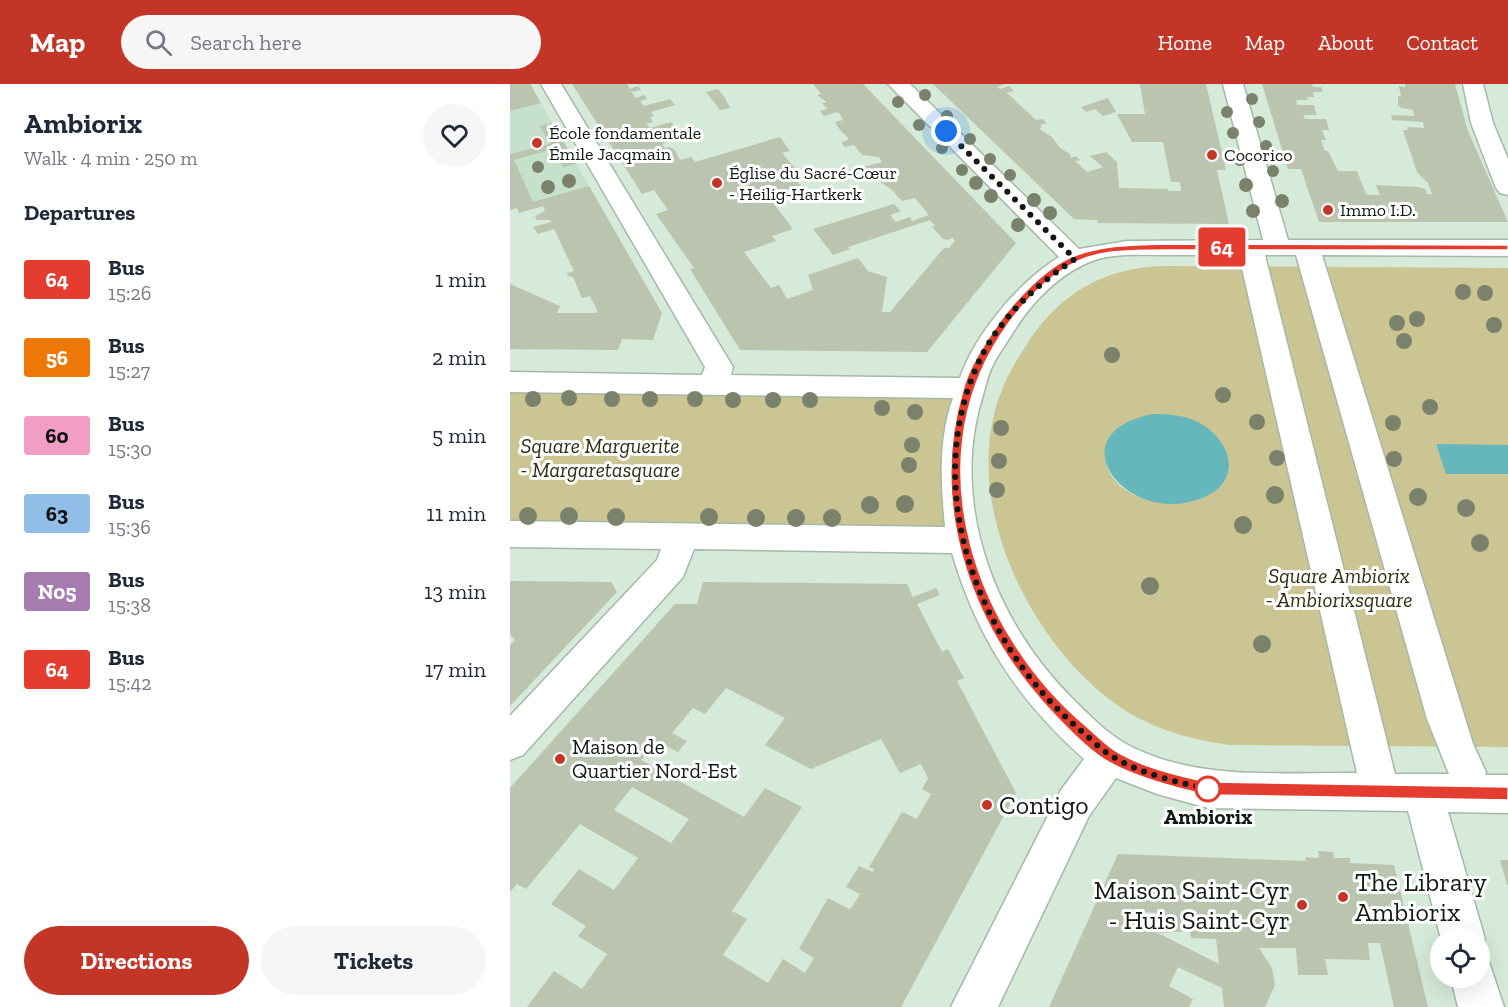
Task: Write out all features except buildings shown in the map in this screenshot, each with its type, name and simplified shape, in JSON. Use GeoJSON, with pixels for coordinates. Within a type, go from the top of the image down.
{"type":"FeatureCollection","features":[{"type":"Feature","properties":{"kind":"street"},"geometry":{"type":"LineString","coordinates":[[551,84],[719,367],[714,384]]}},
{"type":"Feature","properties":{"kind":"street"},"geometry":{"type":"LineString","coordinates":[[898,84],[1075,259]]}},
{"type":"Feature","properties":{"kind":"street"},"geometry":{"type":"LineString","coordinates":[[1233,84],[1265,251],[1376,772]]}},
{"type":"Feature","properties":{"kind":"street"},"geometry":{"type":"LineString","coordinates":[[1473,84],[1482,123],[1508,189]]}},
{"type":"Feature","properties":{"kind":"street"},"geometry":{"type":"LineString","coordinates":[[1508,248],[1265,251],[1124,248],[1108,249],[1075,259],[1049,276],[1024,299],[1004,323],[974,371],[968,388],[957,441],[955,468],[962,540],[977,583],[996,626],[1024,672],[1062,714],[1110,755],[1169,780],[1208,789],[1508,794]]}},
{"type":"Feature","properties":{"kind":"street"},"geometry":{"type":"LineString","coordinates":[[1309,255],[1446,719],[1467,772]]}},
{"type":"Feature","properties":{"kind":"street"},"geometry":{"type":"LineString","coordinates":[[510,382],[968,388]]}},
{"type":"Feature","properties":{"kind":"street"},"geometry":{"type":"LineString","coordinates":[[510,534],[962,540]]}},
{"type":"Feature","properties":{"kind":"street"},"geometry":{"type":"LineString","coordinates":[[510,742],[671,567],[682,535]]}},
{"type":"Feature","properties":{"kind":"street"},"geometry":{"type":"LineString","coordinates":[[974,1007],[1075,803],[1110,755]]}},
{"type":"Feature","properties":{"kind":"street"},"geometry":{"type":"LineString","coordinates":[[1423,793],[1459,928]]}},
{"type":"Feature","properties":{"kind":"street"},"geometry":{"type":"LineString","coordinates":[[1476,988],[1481,1007]]}},
{"type":"Feature","properties":{"kind":"shaded area","name":"École fondamentale Émile Jacqmain"},"geometry":{"type":"Polygon","coordinates":[[[541,103],[589,186],[510,210],[510,111],[541,103]]]}},
{"type":"Feature","properties":{"kind":"green space","name":"Square Ambiorix - Ambiorixsquare"},"geometry":{"type":"Polygon","coordinates":[[[1144,267],[1508,268],[1508,445],[1436,445],[1447,474],[1508,474],[1508,747],[1230,745],[1198,739],[1166,730],[1122,709],[1081,674],[1055,644],[1032,610],[1013,573],[999,535],[991,496],[988,457],[993,419],[999,398],[1012,369],[1029,341],[1056,309],[1071,296],[1105,277],[1144,267]],[[1105,447],[1106,463],[1112,477],[1135,495],[1165,503],[1195,501],[1105,447]]]}},
{"type":"Feature","properties":{"kind":"green space","name":"Square Marguerite - Margaretasquare"},"geometry":{"type":"Polygon","coordinates":[[[510,390],[955,396],[951,528],[510,524],[510,390]]]}},
{"type":"Feature","properties":{"kind":"water"},"geometry":{"type":"Polygon","coordinates":[[[1153,414],[1176,415],[1193,420],[1210,430],[1219,439],[1229,460],[1224,481],[1215,491],[1202,498],[1174,504],[1149,501],[1127,490],[1112,475],[1105,457],[1108,440],[1123,424],[1153,414]]]}},
{"type":"Feature","properties":{"kind":"water"},"geometry":{"type":"Polygon","coordinates":[[[1436,444],[1508,445],[1508,474],[1446,474],[1436,444]]]}},
{"type":"Feature","properties":{"kind":"bus line","name":"64"},"geometry":{"type":"LineString","coordinates":[[1508,248],[1163,247],[1108,249],[1075,259],[1049,276],[1024,299],[1004,323],[974,371],[968,388],[957,441],[955,468],[962,540],[977,583],[996,626],[1024,672],[1062,714],[1110,755],[1169,780],[1208,789],[1508,794]]}},
{"type":"Feature","properties":{"kind":"place","name":"École fondamentale Émile Jacqmain"},"geometry":{"type":"Point","coordinates":[537,143]}},
{"type":"Feature","properties":{"kind":"place","name":"Cocorico"},"geometry":{"type":"Point","coordinates":[1212,155]}},
{"type":"Feature","properties":{"kind":"place","name":"Église du Sacré-Cœur - Heilig-Hartkerk"},"geometry":{"type":"Point","coordinates":[717,183]}},
{"type":"Feature","properties":{"kind":"place","name":"Immo I.D."},"geometry":{"type":"Point","coordinates":[1328,210]}},
{"type":"Feature","properties":{"kind":"place","name":"Maison de Quartier Nord-Est"},"geometry":{"type":"Point","coordinates":[560,759]}},
{"type":"Feature","properties":{"kind":"place","name":"Ambiorix"},"geometry":{"type":"Point","coordinates":[1208,789]}},
{"type":"Feature","properties":{"kind":"place","name":"Contigo"},"geometry":{"type":"Point","coordinates":[987,805]}},
{"type":"Feature","properties":{"kind":"place","name":"The Library Ambiorix"},"geometry":{"type":"Point","coordinates":[1343,897]}},
{"type":"Feature","properties":{"kind":"place","name":"Maison Saint-Cyr - Huis Saint-Cyr"},"geometry":{"type":"Point","coordinates":[1302,905]}},
{"type":"Feature","properties":{"kind":"route"},"geometry":{"type":"LineString","coordinates":[[946,131],[1075,259],[1049,276],[1024,299],[1004,323],[974,371],[968,388],[957,441],[956,490],[962,540],[977,583],[996,626],[1024,672],[1062,714],[1110,755],[1169,780],[1208,789]]}}]}
